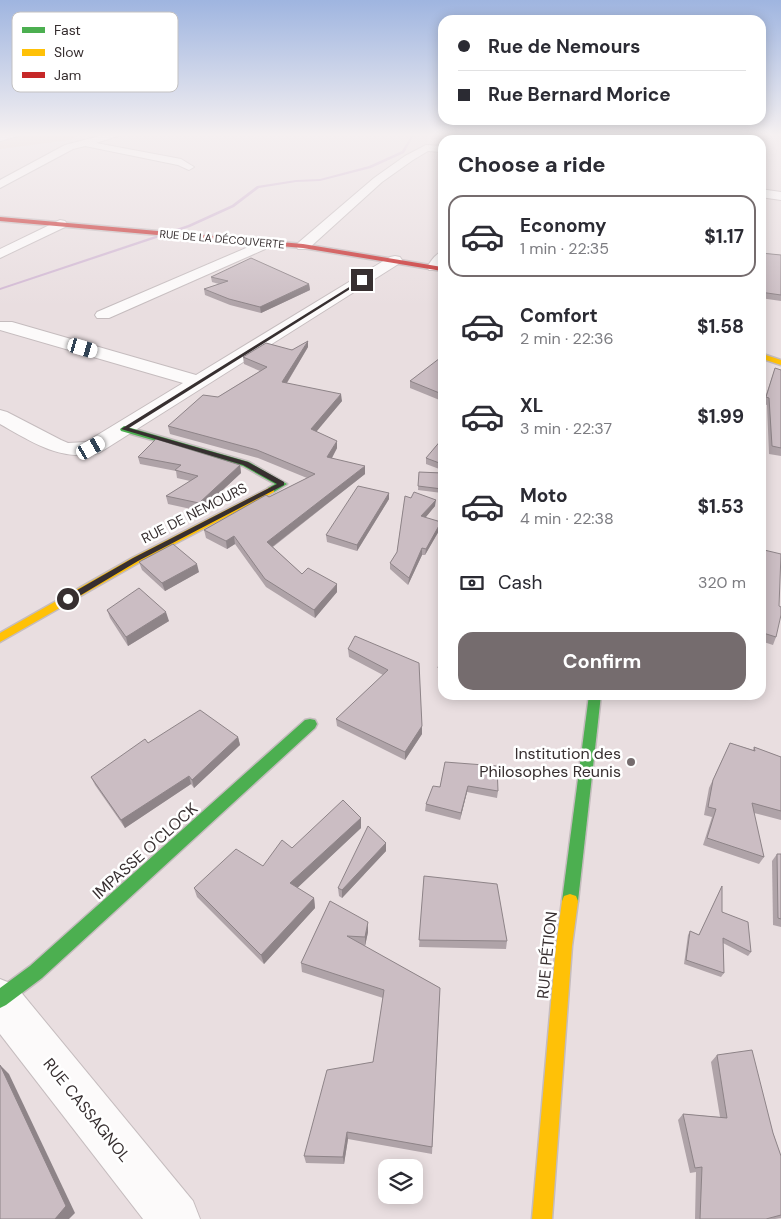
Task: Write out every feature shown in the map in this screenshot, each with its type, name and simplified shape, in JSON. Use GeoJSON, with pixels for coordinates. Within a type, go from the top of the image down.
{"type":"FeatureCollection","features":[{"type":"Feature","properties":{"kind":"street"},"geometry":{"type":"LineString","coordinates":[[303,246],[364,192]]}},
{"type":"Feature","properties":{"kind":"street"},"geometry":{"type":"LineString","coordinates":[[766,195],[781,196]]}},
{"type":"Feature","properties":{"kind":"street","name":"RUE DE LA DÉCOUVERTE"},"geometry":{"type":"LineString","coordinates":[[0,218],[303,246],[395,260],[438,264]]}},
{"type":"Feature","properties":{"kind":"street"},"geometry":{"type":"LineString","coordinates":[[0,254],[60,224]]}},
{"type":"Feature","properties":{"kind":"street"},"geometry":{"type":"LineString","coordinates":[[103,315],[267,243]]}},
{"type":"Feature","properties":{"kind":"street"},"geometry":{"type":"LineString","coordinates":[[0,416],[53,446],[68,450],[91,448],[395,260]]}},
{"type":"Feature","properties":{"kind":"street"},"geometry":{"type":"LineString","coordinates":[[6,326],[198,381]]}},
{"type":"Feature","properties":{"kind":"street"},"geometry":{"type":"LineString","coordinates":[[766,357],[781,363]]}},
{"type":"Feature","properties":{"kind":"street","name":"RUE DE NEMOURS"},"geometry":{"type":"LineString","coordinates":[[0,638],[136,560],[282,484],[246,464],[124,429]]}},
{"type":"Feature","properties":{"kind":"street","name":"RUE PÉTION"},"geometry":{"type":"LineString","coordinates":[[542,1219],[564,946],[594,700]]}},
{"type":"Feature","properties":{"kind":"street","name":"IMPASSE O'CLOCK"},"geometry":{"type":"LineString","coordinates":[[0,999],[36,972],[310,724]]}},
{"type":"Feature","properties":{"kind":"street","name":"RUE CASSAGNOL"},"geometry":{"type":"LineString","coordinates":[[0,999],[174,1219]]}},
{"type":"Feature","properties":{"kind":"building"},"geometry":{"type":"Polygon","coordinates":[[[766,254],[781,255],[781,295],[766,293],[766,254]]]}},
{"type":"Feature","properties":{"kind":"building"},"geometry":{"type":"Polygon","coordinates":[[[251,258],[309,284],[260,307],[229,299],[204,289],[228,281],[211,277],[251,258]]]}},
{"type":"Feature","properties":{"kind":"building"},"geometry":{"type":"Polygon","coordinates":[[[308,341],[282,382],[341,394],[311,429],[337,441],[327,457],[365,466],[267,542],[302,574],[308,568],[337,584],[314,610],[265,579],[234,536],[226,541],[204,530],[266,495],[269,497],[315,474],[257,450],[168,426],[203,395],[218,397],[267,367],[243,357],[266,343],[292,350],[308,341]]]}},
{"type":"Feature","properties":{"kind":"building"},"geometry":{"type":"Polygon","coordinates":[[[438,360],[438,392],[410,381],[438,360]]]}},
{"type":"Feature","properties":{"kind":"building"},"geometry":{"type":"Polygon","coordinates":[[[775,368],[781,370],[781,448],[772,446],[769,398],[766,397],[775,368]]]}},
{"type":"Feature","properties":{"kind":"building"},"geometry":{"type":"Polygon","coordinates":[[[156,439],[240,465],[199,503],[166,496],[198,476],[175,470],[181,465],[138,457],[156,439]]]}},
{"type":"Feature","properties":{"kind":"building"},"geometry":{"type":"Polygon","coordinates":[[[438,444],[438,462],[426,458],[438,444]]]}},
{"type":"Feature","properties":{"kind":"building"},"geometry":{"type":"Polygon","coordinates":[[[419,472],[438,473],[438,488],[418,486],[419,472]]]}},
{"type":"Feature","properties":{"kind":"building"},"geometry":{"type":"Polygon","coordinates":[[[358,486],[389,493],[357,545],[326,535],[358,486]]]}},
{"type":"Feature","properties":{"kind":"building"},"geometry":{"type":"Polygon","coordinates":[[[414,492],[436,500],[421,516],[438,521],[438,527],[426,549],[422,548],[409,578],[390,563],[397,552],[405,496],[411,498],[414,492]]]}},
{"type":"Feature","properties":{"kind":"building"},"geometry":{"type":"Polygon","coordinates":[[[173,544],[197,564],[162,583],[139,562],[173,544]]]}},
{"type":"Feature","properties":{"kind":"building"},"geometry":{"type":"Polygon","coordinates":[[[766,550],[781,554],[779,606],[781,607],[781,615],[776,637],[766,634],[766,550]]]}},
{"type":"Feature","properties":{"kind":"building"},"geometry":{"type":"Polygon","coordinates":[[[139,588],[166,612],[126,637],[107,610],[139,588]]]}},
{"type":"Feature","properties":{"kind":"building"},"geometry":{"type":"Polygon","coordinates":[[[355,636],[419,663],[422,726],[405,752],[336,719],[388,670],[348,649],[355,636]]]}},
{"type":"Feature","properties":{"kind":"building"},"geometry":{"type":"Polygon","coordinates":[[[200,710],[238,737],[192,780],[189,776],[121,820],[91,777],[145,739],[148,743],[200,710]]]}},
{"type":"Feature","properties":{"kind":"building"},"geometry":{"type":"Polygon","coordinates":[[[730,743],[755,751],[754,747],[781,757],[781,811],[752,803],[764,857],[707,838],[716,809],[708,807],[713,780],[730,743]]]}},
{"type":"Feature","properties":{"kind":"building"},"geometry":{"type":"Polygon","coordinates":[[[445,762],[497,766],[498,791],[468,786],[461,813],[426,804],[433,786],[440,787],[445,762]]]}},
{"type":"Feature","properties":{"kind":"building"},"geometry":{"type":"Polygon","coordinates":[[[343,800],[361,818],[290,883],[314,898],[261,955],[194,888],[236,849],[263,866],[282,840],[292,848],[343,800]]]}},
{"type":"Feature","properties":{"kind":"building"},"geometry":{"type":"Polygon","coordinates":[[[368,826],[386,843],[342,890],[338,888],[368,826]]]}},
{"type":"Feature","properties":{"kind":"building"},"geometry":{"type":"Polygon","coordinates":[[[777,854],[781,854],[781,919],[778,918],[777,854]]]}},
{"type":"Feature","properties":{"kind":"building"},"geometry":{"type":"Polygon","coordinates":[[[424,876],[497,884],[507,941],[419,940],[424,876]]]}},
{"type":"Feature","properties":{"kind":"building"},"geometry":{"type":"Polygon","coordinates":[[[722,886],[722,912],[748,922],[751,952],[723,938],[724,973],[686,960],[690,931],[699,935],[722,886]]]}},
{"type":"Feature","properties":{"kind":"building"},"geometry":{"type":"Polygon","coordinates":[[[330,901],[368,922],[365,937],[347,936],[440,988],[432,1147],[347,1132],[343,1157],[304,1156],[327,1070],[373,1062],[384,990],[301,963],[330,901]]]}},
{"type":"Feature","properties":{"kind":"building"},"geometry":{"type":"Polygon","coordinates":[[[752,1050],[773,1133],[781,1156],[781,1215],[766,1219],[700,1219],[702,1167],[695,1168],[683,1114],[727,1118],[717,1055],[752,1050]]]}},
{"type":"Feature","properties":{"kind":"building"},"geometry":{"type":"Polygon","coordinates":[[[0,1065],[66,1206],[55,1219],[0,1219],[0,1065]]]}},
{"type":"Feature","properties":{"kind":"waterway"},"geometry":{"type":"LineString","coordinates":[[0,289],[189,226],[233,206],[252,192]]}},
{"type":"Feature","properties":{"kind":"traffic: fast"},"geometry":{"type":"LineString","coordinates":[[124,429],[246,464],[282,484],[271,490]]}},
{"type":"Feature","properties":{"kind":"traffic: fast"},"geometry":{"type":"LineString","coordinates":[[570,901],[594,700]]}},
{"type":"Feature","properties":{"kind":"traffic: fast"},"geometry":{"type":"LineString","coordinates":[[0,999],[36,972],[310,724]]}},
{"type":"Feature","properties":{"kind":"traffic: slow"},"geometry":{"type":"LineString","coordinates":[[766,357],[781,363]]}},
{"type":"Feature","properties":{"kind":"traffic: slow"},"geometry":{"type":"LineString","coordinates":[[0,638],[136,560],[271,490]]}},
{"type":"Feature","properties":{"kind":"traffic: slow"},"geometry":{"type":"LineString","coordinates":[[542,1219],[564,946],[570,901]]}},
{"type":"Feature","properties":{"kind":"traffic: jam"},"geometry":{"type":"LineString","coordinates":[[0,219],[303,246],[438,268]]}},
{"type":"Feature","properties":{"kind":"place","name":"Institution des Philosophes Reunis"},"geometry":{"type":"Point","coordinates":[631,762]}},
{"type":"Feature","properties":{"kind":"route"},"geometry":{"type":"LineString","coordinates":[[68,599],[136,560],[282,484],[246,464],[124,429],[362,280]]}}]}
